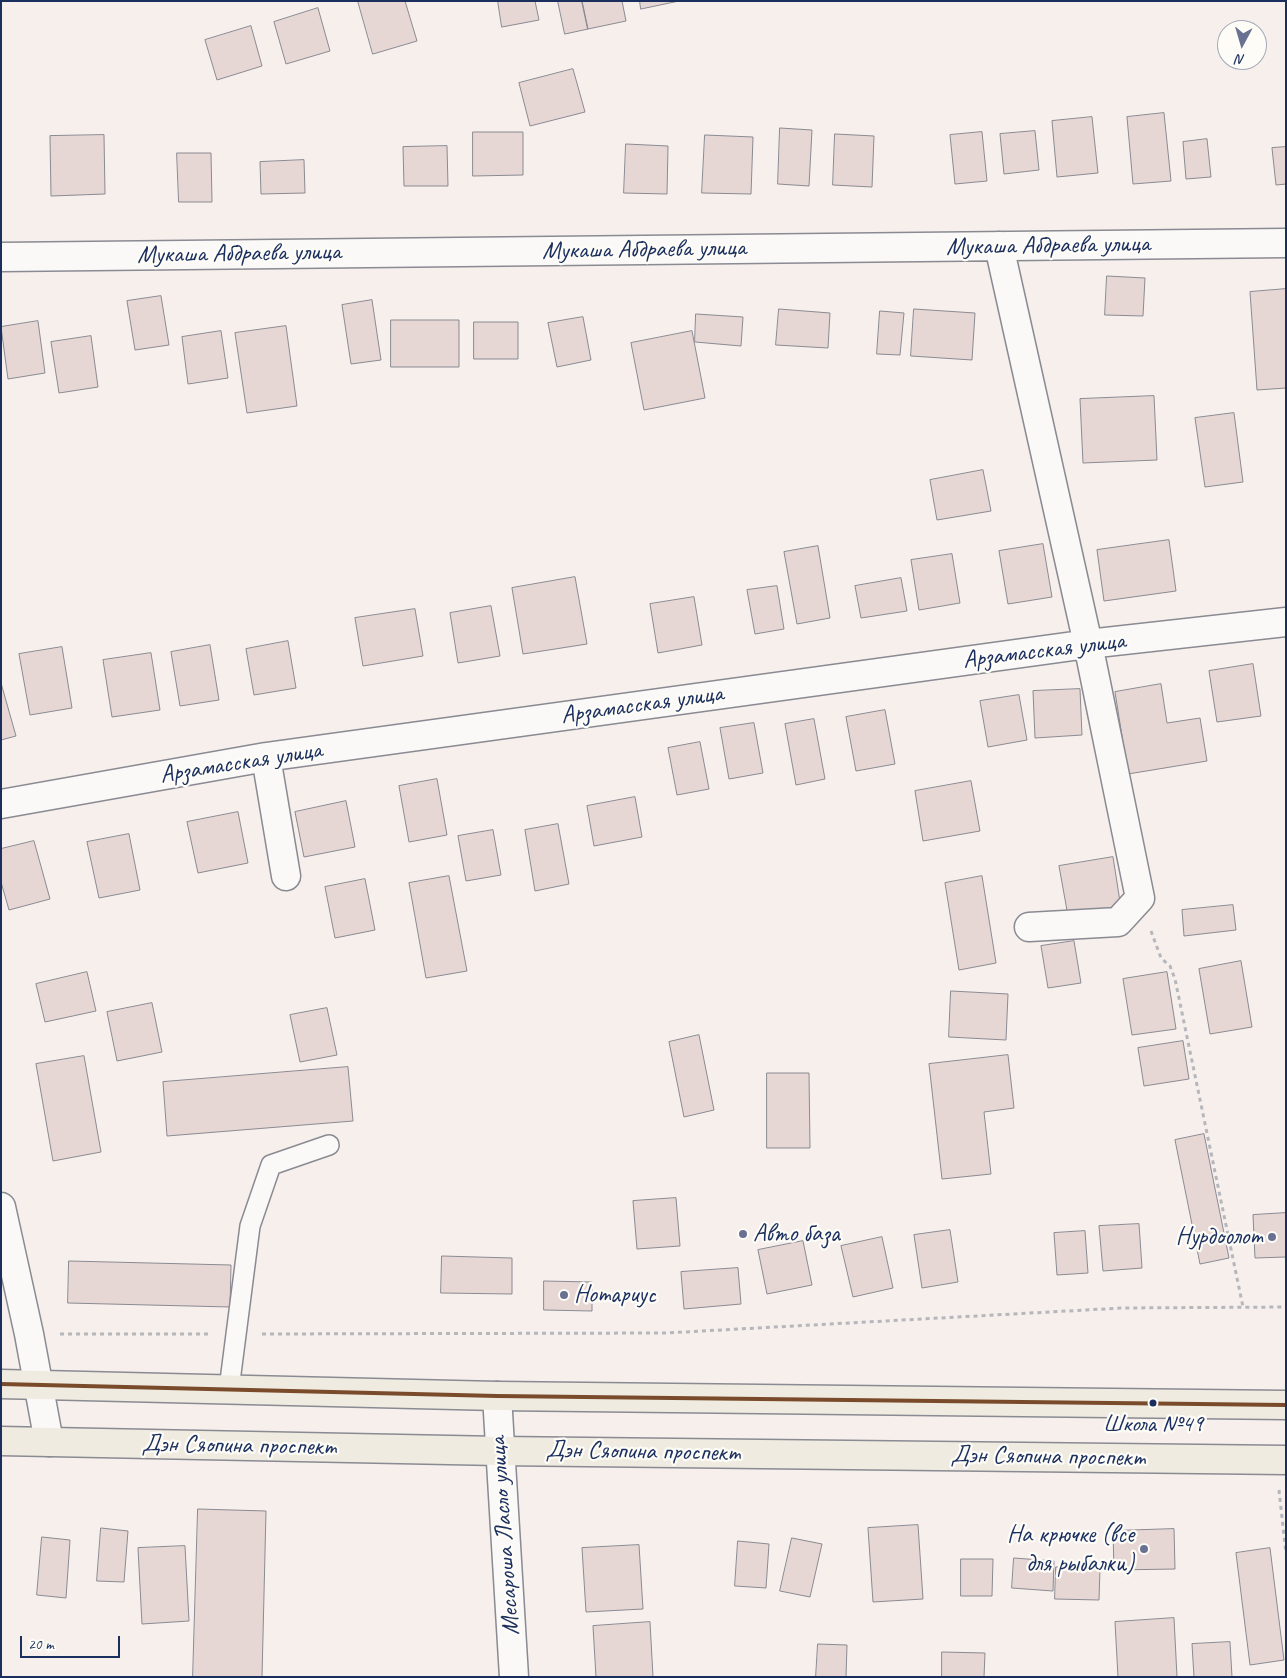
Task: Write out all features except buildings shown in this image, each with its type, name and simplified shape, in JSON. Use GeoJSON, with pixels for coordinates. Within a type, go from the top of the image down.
{"type":"FeatureCollection","features":[{"type":"Feature","properties":{"kind":"main road"},"geometry":{"type":"LineString","coordinates":[[1,1384],[496,1396],[1286,1405]]}},
{"type":"Feature","properties":{"kind":"main road","name":"Дэн Сяопина проспект"},"geometry":{"type":"LineString","coordinates":[[1,1441],[499,1451],[1286,1460]]}},
{"type":"Feature","properties":{"kind":"street","name":"Мукаша Абдраева улица"},"geometry":{"type":"LineString","coordinates":[[1,257],[1286,243]]}},
{"type":"Feature","properties":{"kind":"street"},"geometry":{"type":"LineString","coordinates":[[999,246],[1088,644],[1140,898],[1118,922],[1029,927]]}},
{"type":"Feature","properties":{"kind":"street","name":"Арзамасская улица"},"geometry":{"type":"LineString","coordinates":[[1,804],[266,757],[1088,644],[1286,622]]}},
{"type":"Feature","properties":{"kind":"street"},"geometry":{"type":"LineString","coordinates":[[266,757],[286,876]]}},
{"type":"Feature","properties":{"kind":"street"},"geometry":{"type":"LineString","coordinates":[[1,1207],[29,1334],[49,1442]]}},
{"type":"Feature","properties":{"kind":"street","name":"Месароша Ласло улица"},"geometry":{"type":"LineString","coordinates":[[496,1396],[514,1677]]}},
{"type":"Feature","properties":{"kind":"lane"},"geometry":{"type":"LineString","coordinates":[[229,1389],[250,1226],[271,1165],[329,1145]]}},
{"type":"Feature","properties":{"kind":"path"},"geometry":{"type":"LineString","coordinates":[[1149,926],[1161,958],[1170,966],[1175,979],[1243,1307]]}},
{"type":"Feature","properties":{"kind":"path"},"geometry":{"type":"LineString","coordinates":[[29,1334],[666,1333],[1122,1308],[1286,1307]]}},
{"type":"Feature","properties":{"kind":"path"},"geometry":{"type":"LineString","coordinates":[[1279,1490],[1286,1554]]}},
{"type":"Feature","properties":{"kind":"transit line"},"geometry":{"type":"LineString","coordinates":[[1,1384],[497,1396],[1286,1405]]}},
{"type":"Feature","properties":{"kind":"place","name":"Авто база"},"geometry":{"type":"Point","coordinates":[743,1234]}},
{"type":"Feature","properties":{"kind":"place","name":"Нурдоолот"},"geometry":{"type":"Point","coordinates":[1272,1237]}},
{"type":"Feature","properties":{"kind":"place","name":"Нотариус"},"geometry":{"type":"Point","coordinates":[564,1295]}},
{"type":"Feature","properties":{"kind":"place","name":"Школа №49"},"geometry":{"type":"Point","coordinates":[1153,1403]}},
{"type":"Feature","properties":{"kind":"place","name":"На крючке (все для рыбалки)"},"geometry":{"type":"Point","coordinates":[1144,1549]}}]}
